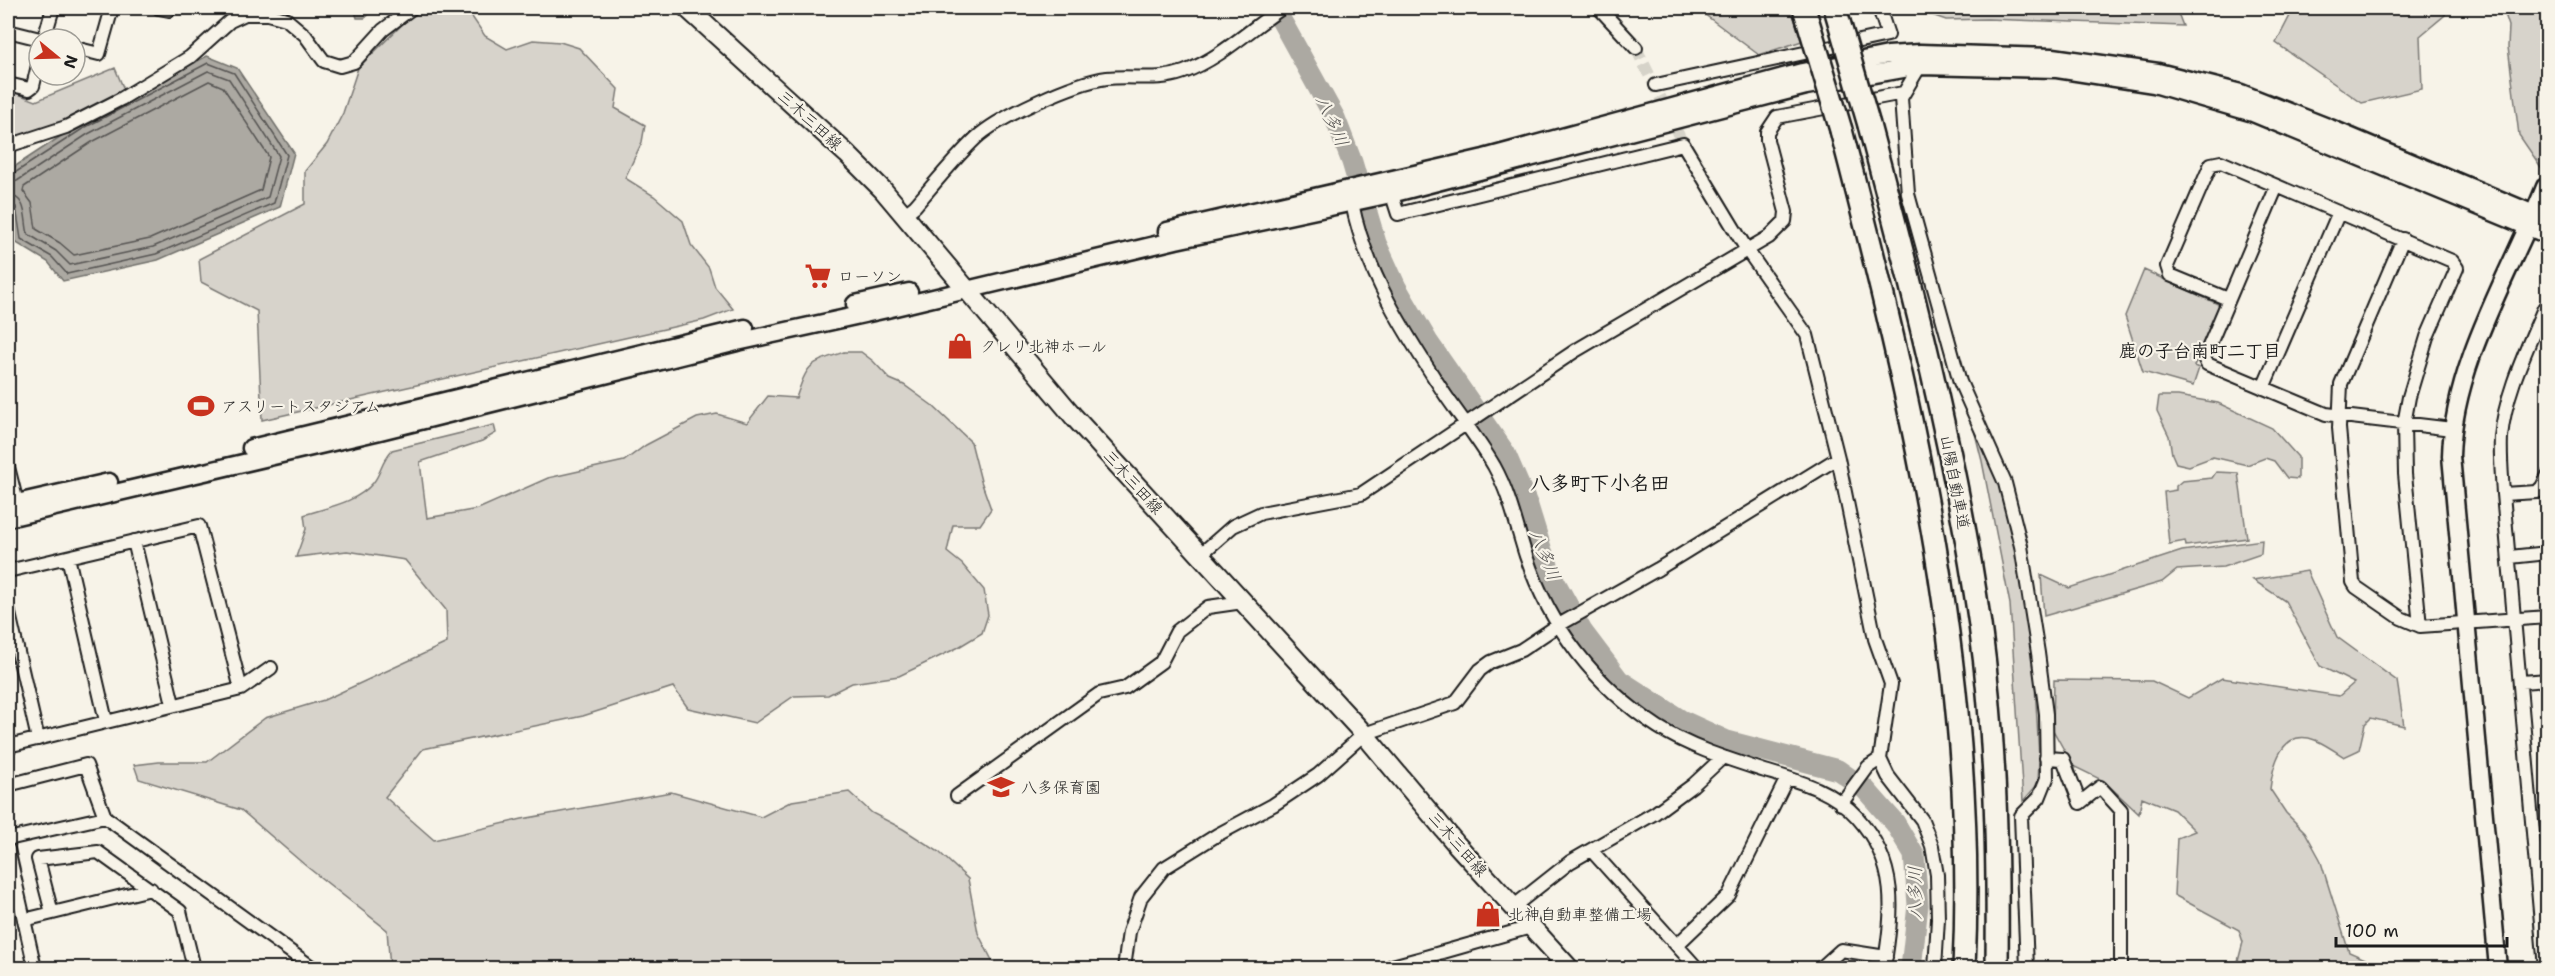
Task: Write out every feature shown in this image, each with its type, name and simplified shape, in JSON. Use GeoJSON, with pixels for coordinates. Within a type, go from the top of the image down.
{"type":"FeatureCollection","features":[{"type":"Feature","properties":{"kind":"highway","name":"山陽自動車道"},"geometry":{"type":"LineString","coordinates":[[1804,8],[1841,130],[1882,287],[1922,466],[1948,629],[1963,765],[1967,915],[1964,969]]}},
{"type":"Feature","properties":{"kind":"highway","name":"山陽自動車道"},"geometry":{"type":"LineString","coordinates":[[1835,8],[1912,287],[1952,460],[1980,626],[1994,759],[1998,840],[1996,969]]}},
{"type":"Feature","properties":{"kind":"highway"},"geometry":{"type":"LineString","coordinates":[[1959,969],[1966,838]]}},
{"type":"Feature","properties":{"kind":"highway"},"geometry":{"type":"LineString","coordinates":[[1998,840],[2004,969]]}},
{"type":"Feature","properties":{"kind":"main road","name":"三木三田線"},"geometry":{"type":"LineString","coordinates":[[691,9],[848,154],[905,214],[1074,417],[1364,734],[1569,969]]}},
{"type":"Feature","properties":{"kind":"street"},"geometry":{"type":"LineString","coordinates":[[46,27],[53,8]]}},
{"type":"Feature","properties":{"kind":"street"},"geometry":{"type":"LineString","coordinates":[[87,51],[99,54],[112,8]]}},
{"type":"Feature","properties":{"kind":"street"},"geometry":{"type":"LineString","coordinates":[[159,8],[170,10],[170,8]]}},
{"type":"Feature","properties":{"kind":"street"},"geometry":{"type":"LineString","coordinates":[[8,146],[66,127],[121,99],[190,57],[230,21],[245,15],[268,14],[286,19],[306,34],[324,61],[340,66],[354,62],[383,30],[412,8]]}},
{"type":"Feature","properties":{"kind":"street"},"geometry":{"type":"LineString","coordinates":[[905,214],[978,137],[1036,103],[1082,84],[1108,78],[1164,79],[1184,72],[1203,64],[1282,8]]}},
{"type":"Feature","properties":{"kind":"street"},"geometry":{"type":"LineString","coordinates":[[1599,8],[1636,48]]}},
{"type":"Feature","properties":{"kind":"street"},"geometry":{"type":"LineString","coordinates":[[1656,85],[1888,35],[1879,8]]}},
{"type":"Feature","properties":{"kind":"street"},"geometry":{"type":"LineString","coordinates":[[8,31],[27,35]]}},
{"type":"Feature","properties":{"kind":"street"},"geometry":{"type":"LineString","coordinates":[[1389,187],[1484,158],[1802,72],[1888,55],[1920,53],[2053,57],[2158,72],[2241,93],[2330,128],[2536,220],[2547,235]]}},
{"type":"Feature","properties":{"kind":"street"},"geometry":{"type":"LineString","coordinates":[[1920,66],[1901,98],[1908,194],[1960,382],[2005,483],[2021,546],[2046,714],[2047,778],[2040,798],[2021,816],[2027,969]]}},
{"type":"Feature","properties":{"kind":"street"},"geometry":{"type":"LineString","coordinates":[[8,467],[12,504],[505,388],[700,338],[1176,240],[1350,195],[1806,86],[1920,66],[2057,69],[2154,84],[2253,113],[2536,220]]}},
{"type":"Feature","properties":{"kind":"street"},"geometry":{"type":"LineString","coordinates":[[8,84],[28,89],[31,87]]}},
{"type":"Feature","properties":{"kind":"street"},"geometry":{"type":"LineString","coordinates":[[1200,555],[1233,525],[1261,513],[1361,494],[1575,351],[1769,237],[1785,221],[1786,212],[1767,140],[1767,132],[1777,117],[1903,93]]}},
{"type":"Feature","properties":{"kind":"street"},"geometry":{"type":"LineString","coordinates":[[1389,187],[1398,214],[1683,144],[1747,250],[1807,335],[1838,458],[1875,639],[1891,684],[1880,759],[1888,776],[1922,820],[1932,846],[1937,875],[1938,919],[1935,969]]}},
{"type":"Feature","properties":{"kind":"street"},"geometry":{"type":"LineString","coordinates":[[2228,300],[2170,275],[2167,266],[2211,164],[2221,162],[2452,261],[2457,268],[2427,336],[2409,397],[2404,424],[2405,474],[2420,626]]}},
{"type":"Feature","properties":{"kind":"street"},"geometry":{"type":"LineString","coordinates":[[2277,186],[2204,358],[2207,364],[2314,411],[2338,416],[2452,429]]}},
{"type":"Feature","properties":{"kind":"street"},"geometry":{"type":"LineString","coordinates":[[2498,969],[2451,456],[2452,429],[2462,385],[2516,249],[2536,220],[2545,186]]}},
{"type":"Feature","properties":{"kind":"street"},"geometry":{"type":"LineString","coordinates":[[1350,195],[1362,242],[1392,310],[1494,466],[1508,495],[1527,556],[1557,626],[1581,659],[1624,702],[1659,727],[1688,743],[1723,757],[1814,786],[1856,816],[1873,838],[1887,866],[1890,918],[1885,963],[1841,950],[1821,969]]}},
{"type":"Feature","properties":{"kind":"street"},"geometry":{"type":"LineString","coordinates":[[2263,388],[2339,212]]}},
{"type":"Feature","properties":{"kind":"street"},"geometry":{"type":"LineString","coordinates":[[2403,239],[2341,384],[2338,416],[2353,582],[2356,587],[2401,618],[2420,626],[2547,617]]}},
{"type":"Feature","properties":{"kind":"street"},"geometry":{"type":"LineString","coordinates":[[8,518],[380,431],[964,285]]}},
{"type":"Feature","properties":{"kind":"street"},"geometry":{"type":"LineString","coordinates":[[2545,969],[2503,494],[2501,437],[2510,396],[2544,308],[2547,307]]}},
{"type":"Feature","properties":{"kind":"street"},"geometry":{"type":"LineString","coordinates":[[1124,969],[1129,932],[1141,897],[1164,868],[1216,835],[1273,805],[1318,775],[1364,734],[1455,703],[1480,670],[1491,662],[1521,650],[1557,626],[1658,569],[1838,458]]}},
{"type":"Feature","properties":{"kind":"street"},"geometry":{"type":"LineString","coordinates":[[2503,494],[2537,492],[2547,475]]}},
{"type":"Feature","properties":{"kind":"street"},"geometry":{"type":"LineString","coordinates":[[8,571],[199,526],[241,689]]}},
{"type":"Feature","properties":{"kind":"street"},"geometry":{"type":"LineString","coordinates":[[134,541],[173,704]]}},
{"type":"Feature","properties":{"kind":"street"},"geometry":{"type":"LineString","coordinates":[[2510,557],[2547,553]]}},
{"type":"Feature","properties":{"kind":"street"},"geometry":{"type":"LineString","coordinates":[[68,557],[106,722]]}},
{"type":"Feature","properties":{"kind":"street"},"geometry":{"type":"LineString","coordinates":[[957,796],[1099,694],[1125,688],[1161,662],[1177,631],[1208,607],[1243,602]]}},
{"type":"Feature","properties":{"kind":"street"},"geometry":{"type":"LineString","coordinates":[[8,609],[38,739]]}},
{"type":"Feature","properties":{"kind":"street"},"geometry":{"type":"LineString","coordinates":[[8,746],[241,689],[271,668]]}},
{"type":"Feature","properties":{"kind":"street"},"geometry":{"type":"LineString","coordinates":[[2521,682],[2547,680]]}},
{"type":"Feature","properties":{"kind":"street"},"geometry":{"type":"LineString","coordinates":[[1513,907],[1570,862],[1655,813],[1694,785],[1723,757]]}},
{"type":"Feature","properties":{"kind":"street"},"geometry":{"type":"LineString","coordinates":[[2046,758],[2063,759],[2080,803],[2100,787],[2121,810],[2121,969]]}},
{"type":"Feature","properties":{"kind":"street"},"geometry":{"type":"LineString","coordinates":[[1841,804],[1868,767],[1880,759]]}},
{"type":"Feature","properties":{"kind":"street"},"geometry":{"type":"LineString","coordinates":[[8,785],[86,765],[105,817],[311,968]]}},
{"type":"Feature","properties":{"kind":"street"},"geometry":{"type":"LineString","coordinates":[[1677,945],[1729,895],[1787,778]]}},
{"type":"Feature","properties":{"kind":"street"},"geometry":{"type":"LineString","coordinates":[[8,839],[105,817]]}},
{"type":"Feature","properties":{"kind":"street"},"geometry":{"type":"LineString","coordinates":[[2533,829],[2547,828]]}},
{"type":"Feature","properties":{"kind":"street"},"geometry":{"type":"LineString","coordinates":[[8,849],[35,969]]}},
{"type":"Feature","properties":{"kind":"street"},"geometry":{"type":"LineString","coordinates":[[1590,850],[1697,969]]}},
{"type":"Feature","properties":{"kind":"street"},"geometry":{"type":"LineString","coordinates":[[52,913],[38,859],[98,852],[180,911],[194,969]]}},
{"type":"Feature","properties":{"kind":"street"},"geometry":{"type":"LineString","coordinates":[[24,920],[151,889]]}},
{"type":"Feature","properties":{"kind":"street"},"geometry":{"type":"LineString","coordinates":[[1392,966],[1531,927]]}},
{"type":"Feature","properties":{"kind":"street"},"geometry":{"type":"LineString","coordinates":[[1413,969],[1422,958]]}},
{"type":"Feature","properties":{"kind":"shaded area"},"geometry":{"type":"Polygon","coordinates":[[[419,8],[466,8],[485,36],[507,49],[533,40],[560,42],[579,48],[618,89],[615,108],[645,125],[642,142],[625,178],[654,196],[683,221],[691,245],[709,268],[715,287],[733,309],[704,320],[262,420],[257,311],[201,282],[199,259],[305,204],[305,171],[327,144],[343,113],[358,68],[419,8]]]}},
{"type":"Feature","properties":{"kind":"shaded area"},"geometry":{"type":"Polygon","coordinates":[[[1696,8],[1791,8],[1802,41],[1759,55],[1696,8]]]}},
{"type":"Feature","properties":{"kind":"shaded area"},"geometry":{"type":"Polygon","coordinates":[[[1912,8],[2176,8],[2183,26],[1987,19],[1946,20],[1912,8]]]}},
{"type":"Feature","properties":{"kind":"shaded area"},"geometry":{"type":"Polygon","coordinates":[[[2294,8],[2446,8],[2445,15],[2420,36],[2422,89],[2362,103],[2276,43],[2294,8]]]}},
{"type":"Feature","properties":{"kind":"shaded area"},"geometry":{"type":"Polygon","coordinates":[[[2503,8],[2547,8],[2547,173],[2519,135],[2508,47],[2509,26],[2503,8]]]}},
{"type":"Feature","properties":{"kind":"shaded area"},"geometry":{"type":"Polygon","coordinates":[[[115,68],[125,92],[75,117],[8,141],[8,90],[36,101],[70,87],[87,87],[87,80],[115,68]]]}},
{"type":"Feature","properties":{"kind":"shaded area"},"geometry":{"type":"Polygon","coordinates":[[[2144,270],[2220,305],[2194,366],[2199,368],[2193,386],[2143,372],[2125,316],[2144,270]]]}},
{"type":"Feature","properties":{"kind":"shaded area"},"geometry":{"type":"Polygon","coordinates":[[[844,352],[861,352],[890,379],[904,385],[933,406],[971,442],[991,509],[980,525],[953,525],[947,552],[962,564],[984,590],[988,615],[982,633],[957,648],[899,676],[852,683],[828,695],[794,696],[755,723],[688,708],[673,687],[583,716],[423,749],[385,797],[434,840],[522,819],[671,792],[761,817],[792,801],[849,792],[872,813],[939,852],[968,879],[978,933],[996,968],[390,968],[387,930],[306,866],[241,810],[139,779],[134,765],[159,762],[207,762],[265,718],[324,700],[447,643],[446,610],[405,560],[347,551],[296,557],[306,529],[304,515],[350,500],[366,490],[376,479],[392,450],[494,425],[496,433],[482,441],[420,462],[427,518],[478,509],[548,478],[624,461],[646,445],[697,418],[717,414],[747,423],[768,396],[796,398],[811,366],[844,352]]]}},
{"type":"Feature","properties":{"kind":"shaded area"},"geometry":{"type":"Polygon","coordinates":[[[1965,394],[2005,493],[2032,630],[2039,757],[2038,784],[2023,801],[2010,604],[1982,461],[1965,394]]]}},
{"type":"Feature","properties":{"kind":"shaded area"},"geometry":{"type":"Polygon","coordinates":[[[2159,396],[2178,396],[2218,403],[2272,428],[2298,457],[2298,479],[2287,478],[2274,461],[2265,458],[2247,465],[2213,457],[2189,466],[2176,463],[2169,436],[2157,411],[2159,396]]]}},
{"type":"Feature","properties":{"kind":"shaded area"},"geometry":{"type":"Polygon","coordinates":[[[2216,472],[2238,473],[2247,538],[2186,546],[2185,541],[2169,544],[2164,492],[2176,490],[2176,486],[2182,481],[2212,478],[2216,472]]]}},
{"type":"Feature","properties":{"kind":"shaded area"},"geometry":{"type":"Polygon","coordinates":[[[2262,540],[2261,554],[2223,567],[2177,570],[2162,582],[2044,616],[2041,575],[2069,588],[2182,551],[2262,540]]]}},
{"type":"Feature","properties":{"kind":"shaded area"},"geometry":{"type":"Polygon","coordinates":[[[2307,571],[2337,637],[2397,681],[2404,726],[2371,718],[2365,724],[2359,750],[2344,757],[2315,740],[2294,739],[2281,751],[2277,759],[2270,789],[2286,813],[2305,832],[2320,859],[2349,952],[2386,968],[2247,968],[2237,965],[2243,942],[2239,930],[2174,895],[2177,838],[2195,831],[2174,810],[2142,797],[2139,814],[2104,781],[2073,766],[2053,730],[2054,680],[2152,681],[2188,698],[2222,678],[2339,696],[2354,683],[2320,666],[2285,601],[2253,580],[2307,571]]]}},
{"type":"Feature","properties":{"kind":"water"},"geometry":{"type":"Polygon","coordinates":[[[354,8],[376,8],[365,18],[357,18],[354,8]]]}},
{"type":"Feature","properties":{"kind":"water"},"geometry":{"type":"Polygon","coordinates":[[[207,56],[237,68],[294,153],[280,207],[158,260],[63,281],[48,262],[15,242],[8,190],[8,171],[81,123],[207,56]]]}},
{"type":"Feature","properties":{"kind":"waterway","name":"八多川"},"geometry":{"type":"LineString","coordinates":[[1271,8],[1281,20],[1335,118],[1352,162],[1376,243],[1396,287],[1428,342],[1505,453],[1528,506],[1542,551],[1555,582],[1582,631],[1619,680],[1681,720],[1727,741],[1838,770],[1865,789],[1895,823],[1914,855],[1918,905],[1911,968]]}},
{"type":"Feature","properties":{"kind":"tunnel"},"geometry":{"type":"LineString","coordinates":[[1636,48],[1683,144]]}},
{"type":"Feature","properties":{"kind":"place","name":"ローソン"},"geometry":{"type":"Point","coordinates":[818,276]}},
{"type":"Feature","properties":{"kind":"place","name":"クレリ北神ホール"},"geometry":{"type":"Point","coordinates":[960,346]}},
{"type":"Feature","properties":{"kind":"place","name":"アスリートスタジアム"},"geometry":{"type":"Point","coordinates":[201,406]}},
{"type":"Feature","properties":{"kind":"place","name":"八多保育園"},"geometry":{"type":"Point","coordinates":[1001,787]}},
{"type":"Feature","properties":{"kind":"place","name":"北神自動車整備工場"},"geometry":{"type":"Point","coordinates":[1488,914]}},
{"type":"Feature","properties":{"kind":"district","name":"鹿の子台南町二丁目"},"geometry":{"type":"Point","coordinates":[2200,351]}},
{"type":"Feature","properties":{"kind":"district","name":"八多町下小名田"},"geometry":{"type":"Point","coordinates":[1600,483]}}]}
